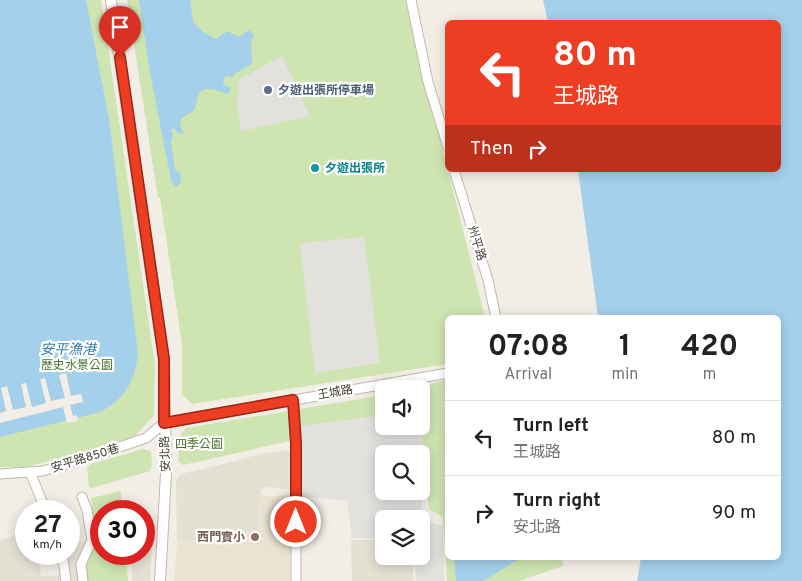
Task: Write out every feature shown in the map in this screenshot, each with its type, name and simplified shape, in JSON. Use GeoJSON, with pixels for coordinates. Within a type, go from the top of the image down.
{"type":"FeatureCollection","features":[{"type":"Feature","properties":{"kind":"street","name":"安北路"},"geometry":{"type":"LineString","coordinates":[[111,0],[164,359],[166,474],[160,581]]}},
{"type":"Feature","properties":{"kind":"street"},"geometry":{"type":"LineString","coordinates":[[411,0],[428,82],[445,137]]}},
{"type":"Feature","properties":{"kind":"street","name":"州平路"},"geometry":{"type":"LineString","coordinates":[[455,172],[488,280],[495,315]]}},
{"type":"Feature","properties":{"kind":"street","name":"王城路"},"geometry":{"type":"LineString","coordinates":[[164,423],[445,374]]}},
{"type":"Feature","properties":{"kind":"street"},"geometry":{"type":"LineString","coordinates":[[293,400],[296,443],[296,581]]}},
{"type":"Feature","properties":{"kind":"street","name":"安平路850巷"},"geometry":{"type":"LineString","coordinates":[[0,474],[44,471],[146,438],[164,423]]}},
{"type":"Feature","properties":{"kind":"street"},"geometry":{"type":"LineString","coordinates":[[30,472],[41,500]]}},
{"type":"Feature","properties":{"kind":"street"},"geometry":{"type":"LineString","coordinates":[[82,497],[87,510],[92,540],[81,564],[83,581]]}},
{"type":"Feature","properties":{"kind":"street"},"geometry":{"type":"LineString","coordinates":[[64,565],[66,581]]}},
{"type":"Feature","properties":{"kind":"shaded area","name":"夕遊出張所停車場"},"geometry":{"type":"Polygon","coordinates":[[[282,56],[310,116],[241,131],[237,101],[240,79],[282,56]]]}},
{"type":"Feature","properties":{"kind":"shaded area"},"geometry":{"type":"Polygon","coordinates":[[[364,237],[380,363],[315,373],[300,243],[364,237]]]}},
{"type":"Feature","properties":{"kind":"shaded area"},"geometry":{"type":"Polygon","coordinates":[[[375,416],[375,435],[423,435],[423,445],[375,445],[375,500],[422,500],[422,510],[375,510],[375,538],[352,538],[347,501],[299,496],[300,426],[375,416]]]}},
{"type":"Feature","properties":{"kind":"shaded area"},"geometry":{"type":"Polygon","coordinates":[[[291,450],[290,490],[271,487],[263,488],[260,495],[259,532],[177,542],[176,480],[181,474],[264,453],[291,450]]]}},
{"type":"Feature","properties":{"kind":"shaded area","name":"西門實小"},"geometry":{"type":"Polygon","coordinates":[[[260,495],[290,497],[290,581],[174,581],[177,542],[259,532],[260,495]]]}},
{"type":"Feature","properties":{"kind":"shaded area"},"geometry":{"type":"Polygon","coordinates":[[[430,523],[443,526],[444,581],[416,581],[415,565],[430,565],[430,523]]]}},
{"type":"Feature","properties":{"kind":"shaded area"},"geometry":{"type":"Polygon","coordinates":[[[15,535],[15,565],[40,565],[41,576],[61,575],[60,565],[80,565],[80,542],[89,541],[81,581],[0,581],[0,541],[15,535]]]}},
{"type":"Feature","properties":{"kind":"shaded area"},"geometry":{"type":"Polygon","coordinates":[[[351,540],[375,540],[375,565],[413,565],[413,581],[352,581],[351,540]]]}},
{"type":"Feature","properties":{"kind":"shaded area"},"geometry":{"type":"Polygon","coordinates":[[[131,565],[151,565],[150,581],[132,581],[131,565]]]}},
{"type":"Feature","properties":{"kind":"green space","name":"安平漁港"},"geometry":{"type":"Polygon","coordinates":[[[0,0],[101,0],[155,365],[154,415],[135,436],[71,456],[25,467],[0,467],[0,0]]]}},
{"type":"Feature","properties":{"kind":"green space"},"geometry":{"type":"Polygon","coordinates":[[[127,0],[405,0],[445,158],[445,172],[448,172],[484,315],[445,315],[445,364],[192,404],[182,394],[182,344],[160,198],[158,198],[127,0]]]}},
{"type":"Feature","properties":{"kind":"green space"},"geometry":{"type":"Polygon","coordinates":[[[445,380],[445,549],[443,517],[429,509],[430,445],[421,445],[420,435],[430,435],[430,384],[445,380]]]}},
{"type":"Feature","properties":{"kind":"green space","name":"四季公園"},"geometry":{"type":"Polygon","coordinates":[[[375,396],[375,422],[183,465],[178,462],[180,436],[186,428],[375,396]]]}},
{"type":"Feature","properties":{"kind":"green space","name":"四季公園"},"geometry":{"type":"Polygon","coordinates":[[[143,449],[151,451],[152,465],[150,471],[92,488],[89,487],[87,468],[91,464],[143,449]]]}},
{"type":"Feature","properties":{"kind":"green space"},"geometry":{"type":"Polygon","coordinates":[[[121,491],[121,500],[91,500],[91,498],[121,491]]]}},
{"type":"Feature","properties":{"kind":"green space"},"geometry":{"type":"Polygon","coordinates":[[[90,551],[90,565],[127,565],[128,581],[87,581],[85,560],[90,551]]]}},
{"type":"Feature","properties":{"kind":"green space"},"geometry":{"type":"Polygon","coordinates":[[[446,560],[562,560],[563,566],[519,581],[447,581],[446,560]]]}},
{"type":"Feature","properties":{"kind":"water","name":"安平漁港"},"geometry":{"type":"Polygon","coordinates":[[[0,0],[86,0],[109,119],[138,353],[131,382],[121,396],[106,408],[97,413],[0,437],[0,0]]]}},
{"type":"Feature","properties":{"kind":"water"},"geometry":{"type":"Polygon","coordinates":[[[139,0],[190,0],[193,22],[203,32],[216,39],[227,31],[239,37],[249,30],[254,35],[251,43],[252,64],[234,74],[233,77],[225,76],[223,85],[231,87],[229,94],[209,89],[201,91],[194,110],[180,121],[184,134],[177,133],[175,128],[171,130],[175,170],[180,173],[181,182],[177,187],[171,180],[150,73],[139,0]]]}},
{"type":"Feature","properties":{"kind":"water"},"geometry":{"type":"Polygon","coordinates":[[[543,0],[802,0],[802,581],[637,581],[641,560],[781,560],[781,315],[598,315],[578,172],[781,172],[781,20],[548,20],[543,0]]]}},
{"type":"Feature","properties":{"kind":"water"},"geometry":{"type":"Polygon","coordinates":[[[454,560],[518,560],[483,581],[456,581],[454,560]]]}},
{"type":"Feature","properties":{"kind":"pier"},"geometry":{"type":"Polygon","coordinates":[[[66,373],[71,396],[81,394],[83,402],[70,405],[73,416],[77,415],[78,421],[67,423],[63,407],[0,423],[0,413],[6,411],[1,388],[7,386],[13,410],[26,407],[21,384],[26,383],[32,407],[46,403],[40,379],[45,378],[51,401],[65,398],[59,375],[66,373]]]}},
{"type":"Feature","properties":{"kind":"place","name":"夕遊出張所停車場"},"geometry":{"type":"Point","coordinates":[268,90]}},
{"type":"Feature","properties":{"kind":"place","name":"夕遊出張所"},"geometry":{"type":"Point","coordinates":[315,168]}},
{"type":"Feature","properties":{"kind":"place","name":"西門實小"},"geometry":{"type":"Point","coordinates":[255,537]}},
{"type":"Feature","properties":{"kind":"route"},"geometry":{"type":"LineString","coordinates":[[120,57],[164,359],[164,423],[293,400],[296,443],[296,522]]}},
{"type":"Feature","properties":{"kind":"park label","name":"歷史水景公園"},"geometry":{"type":"Point","coordinates":[77,365]}}]}
